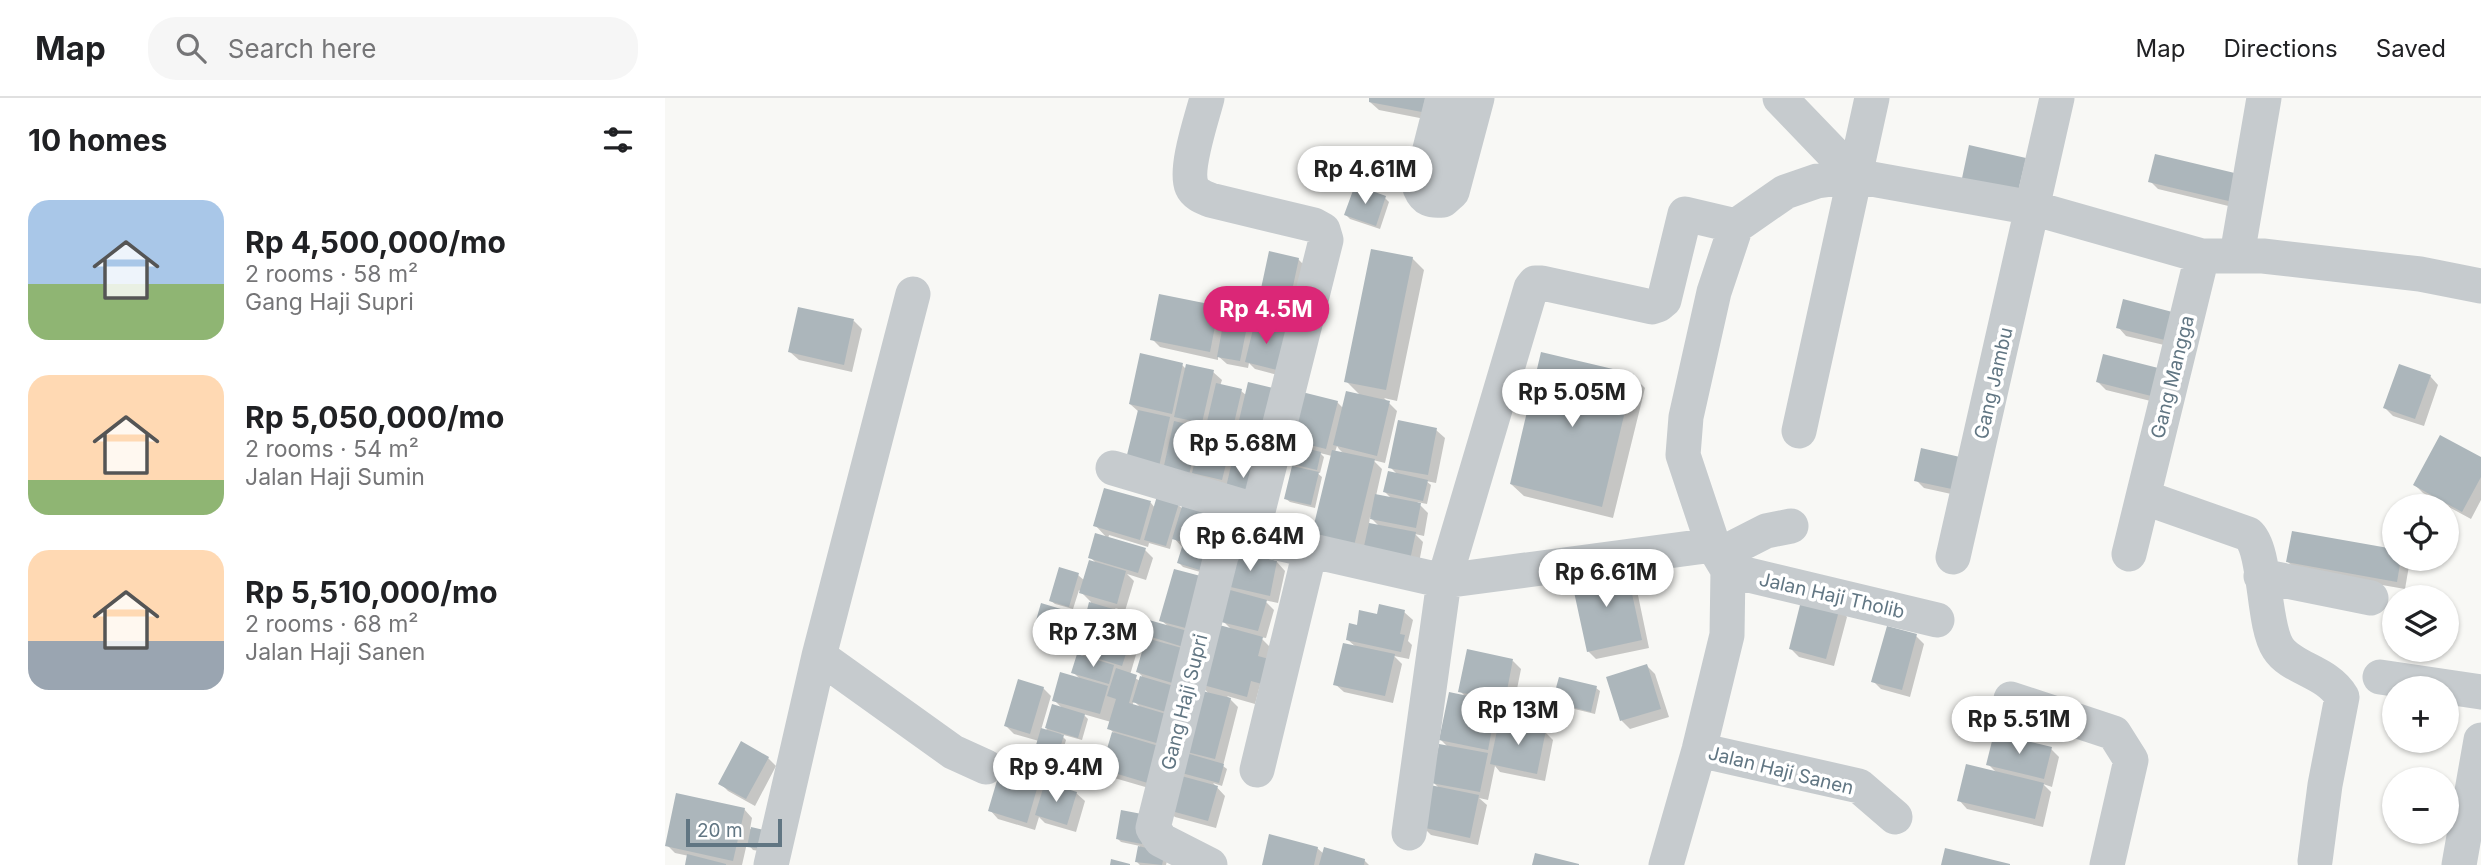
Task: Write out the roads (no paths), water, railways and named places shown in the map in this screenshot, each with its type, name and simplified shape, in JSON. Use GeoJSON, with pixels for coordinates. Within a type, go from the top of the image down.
{"type":"FeatureCollection","features":[{"type":"Feature","properties":{"kind":"street"},"geometry":{"type":"LineString","coordinates":[[1207,98],[1189,173],[1192,188],[1210,200],[1314,225],[1323,230],[1326,240],[1259,523]]}},
{"type":"Feature","properties":{"kind":"street"},"geometry":{"type":"LineString","coordinates":[[1443,98],[1420,188],[1423,195],[1431,201],[1443,200],[1452,192],[1477,98]]}},
{"type":"Feature","properties":{"kind":"street"},"geometry":{"type":"LineString","coordinates":[[1780,98],[1855,176]]}},
{"type":"Feature","properties":{"kind":"street"},"geometry":{"type":"LineString","coordinates":[[1799,431],[1872,98]]}},
{"type":"Feature","properties":{"kind":"street","name":"Gang Jambu"},"geometry":{"type":"LineString","coordinates":[[1952,557],[2057,98]]}},
{"type":"Feature","properties":{"kind":"street"},"geometry":{"type":"LineString","coordinates":[[2237,255],[2264,98]]}},
{"type":"Feature","properties":{"kind":"street"},"geometry":{"type":"LineString","coordinates":[[1666,865],[1699,750],[1727,635],[1720,557],[1683,455],[1686,417],[1714,292],[1736,226],[1785,192],[1817,181],[1855,176],[2033,208],[2202,256],[2237,255],[2420,274],[2481,286]]}},
{"type":"Feature","properties":{"kind":"street"},"geometry":{"type":"LineString","coordinates":[[1409,833],[1444,581],[1531,288],[1535,283],[1542,283],[1652,307],[1664,300],[1685,214],[1736,226]]}},
{"type":"Feature","properties":{"kind":"street","name":"Gang Mangga"},"geometry":{"type":"LineString","coordinates":[[2129,554],[2202,256]]}},
{"type":"Feature","properties":{"kind":"street"},"geometry":{"type":"LineString","coordinates":[[771,865],[819,656],[913,294]]}},
{"type":"Feature","properties":{"kind":"street"},"geometry":{"type":"LineString","coordinates":[[1113,468],[1259,523],[1269,541],[1444,581],[1720,557],[1766,531],[1791,526]]}},
{"type":"Feature","properties":{"kind":"street"},"geometry":{"type":"LineString","coordinates":[[2143,497],[2248,534],[2257,545],[2261,576],[2278,649],[2335,685],[2341,697],[2315,861]]}},
{"type":"Feature","properties":{"kind":"street","name":"Gang Haji Supri"},"geometry":{"type":"LineString","coordinates":[[1210,865],[1161,840],[1153,828],[1221,556],[1226,544],[1259,523]]}},
{"type":"Feature","properties":{"kind":"street"},"geometry":{"type":"LineString","coordinates":[[1257,770],[1310,551]]}},
{"type":"Feature","properties":{"kind":"street","name":"Jalan Haji Tholib"},"geometry":{"type":"LineString","coordinates":[[1720,557],[1937,620]]}},
{"type":"Feature","properties":{"kind":"street"},"geometry":{"type":"LineString","coordinates":[[2261,576],[2371,598]]}},
{"type":"Feature","properties":{"kind":"street"},"geometry":{"type":"LineString","coordinates":[[819,656],[953,752],[986,767]]}},
{"type":"Feature","properties":{"kind":"street"},"geometry":{"type":"LineString","coordinates":[[2379,677],[2481,692]]}},
{"type":"Feature","properties":{"kind":"street"},"geometry":{"type":"LineString","coordinates":[[2011,699],[2114,733],[2131,760],[2112,864]]}},
{"type":"Feature","properties":{"kind":"street"},"geometry":{"type":"LineString","coordinates":[[2459,865],[2481,740]]}},
{"type":"Feature","properties":{"kind":"street","name":"Jalan Haji Sanen"},"geometry":{"type":"LineString","coordinates":[[1699,750],[1859,786],[1895,817]]}}]}
